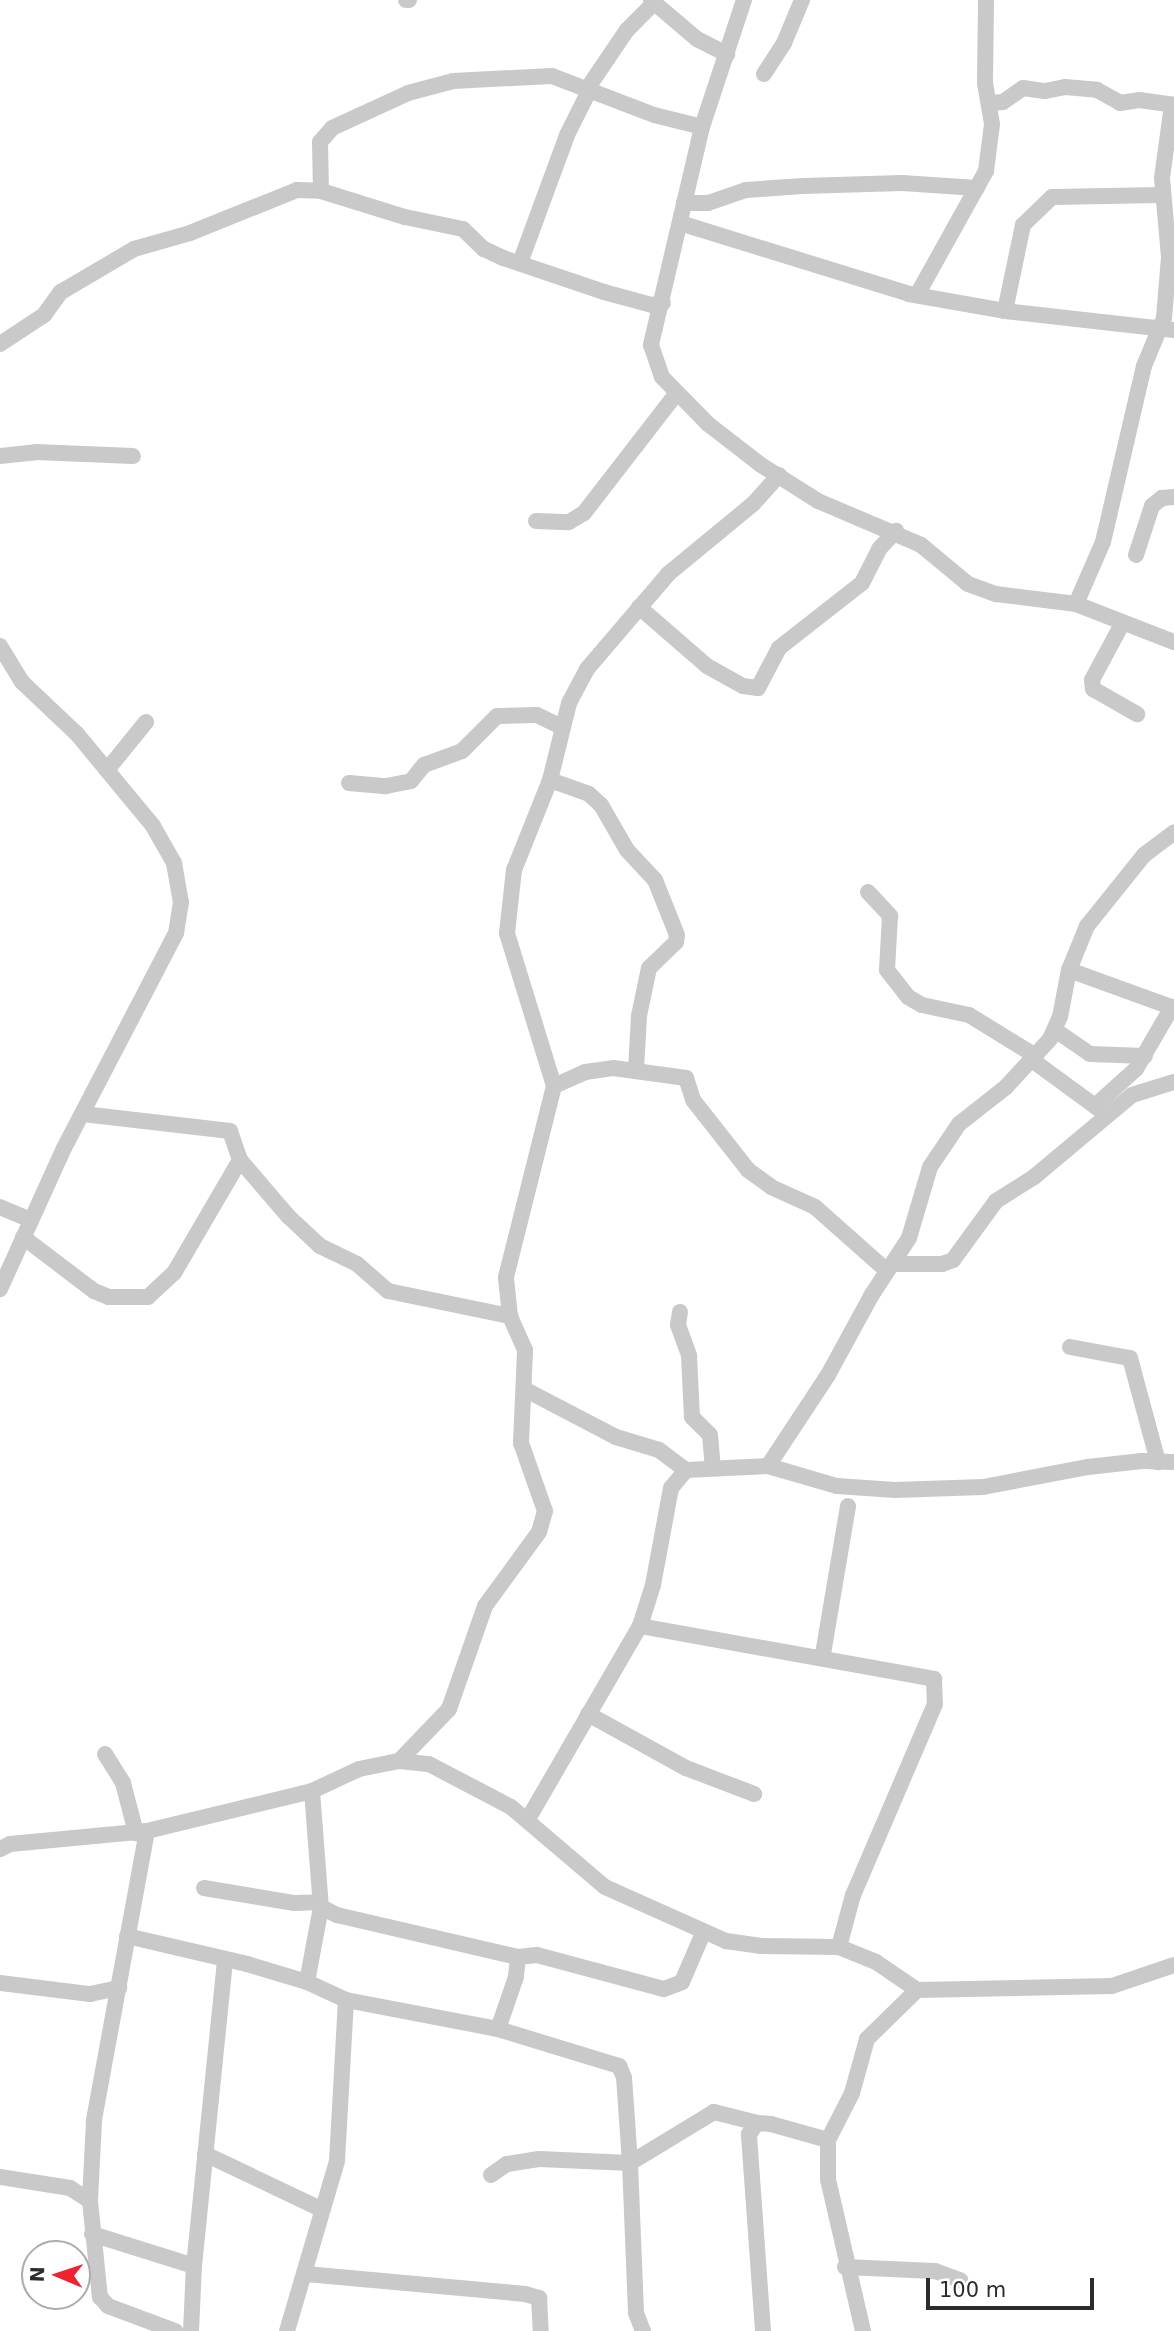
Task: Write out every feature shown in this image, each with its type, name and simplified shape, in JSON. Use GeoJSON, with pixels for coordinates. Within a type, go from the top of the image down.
{"type":"FeatureCollection","features":[{"type":"Feature","properties":{"kind":"street"},"geometry":{"type":"LineString","coordinates":[[744,0],[702,127],[663,303],[651,345],[656,365],[676,394],[733,445],[818,501],[896,531],[977,588],[1076,604],[1122,624],[1173,641]]}},
{"type":"Feature","properties":{"kind":"street"},"geometry":{"type":"LineString","coordinates":[[764,74],[784,43],[802,0]]}},
{"type":"Feature","properties":{"kind":"street"},"geometry":{"type":"LineString","coordinates":[[917,295],[977,188],[989,160],[991,103],[985,83],[985,0]]}},
{"type":"Feature","properties":{"kind":"street"},"geometry":{"type":"LineString","coordinates":[[520,263],[567,135],[588,90],[627,30],[652,1],[697,39],[727,54]]}},
{"type":"Feature","properties":{"kind":"street"},"geometry":{"type":"LineString","coordinates":[[321,191],[318,160],[324,136],[408,93],[453,81],[537,76],[568,80],[588,90],[702,127]]}},
{"type":"Feature","properties":{"kind":"street"},"geometry":{"type":"LineString","coordinates":[[991,103],[1003,102],[1023,88],[1045,92],[1065,87],[1097,90],[1120,103],[1139,100],[1173,105],[1161,195],[1171,265],[1167,329],[1142,373],[1103,542],[1076,604]]}},
{"type":"Feature","properties":{"kind":"street"},"geometry":{"type":"LineString","coordinates":[[684,203],[708,203],[746,190],[803,186],[902,183],[977,188]]}},
{"type":"Feature","properties":{"kind":"street"},"geometry":{"type":"LineString","coordinates":[[0,344],[44,315],[61,292],[134,249],[237,216],[279,194],[321,191],[405,217],[463,229],[484,249],[520,263],[604,292],[652,304],[663,303]]}},
{"type":"Feature","properties":{"kind":"street"},"geometry":{"type":"LineString","coordinates":[[1005,311],[1023,225],[1052,197],[1161,195]]}},
{"type":"Feature","properties":{"kind":"street"},"geometry":{"type":"LineString","coordinates":[[680,223],[917,295],[1005,311],[1167,329]]}},
{"type":"Feature","properties":{"kind":"street"},"geometry":{"type":"LineString","coordinates":[[536,521],[569,522],[584,513],[676,394]]}},
{"type":"Feature","properties":{"kind":"street"},"geometry":{"type":"LineString","coordinates":[[0,456],[36,452],[134,456]]}},
{"type":"Feature","properties":{"kind":"street"},"geometry":{"type":"LineString","coordinates":[[399,1761],[449,1709],[485,1606],[543,1523],[543,1500],[521,1443],[525,1350],[510,1316],[506,1277],[554,1086],[506,923],[514,870],[550,780],[562,727],[587,669],[668,574],[753,504],[779,475]]}},
{"type":"Feature","properties":{"kind":"street"},"geometry":{"type":"LineString","coordinates":[[1136,555],[1152,506],[1162,498],[1174,497]]}},
{"type":"Feature","properties":{"kind":"street"},"geometry":{"type":"LineString","coordinates":[[639,607],[707,666],[743,686],[758,688],[779,648],[862,583],[879,549],[896,531]]}},
{"type":"Feature","properties":{"kind":"street"},"geometry":{"type":"LineString","coordinates":[[1122,624],[1092,680],[1093,690],[1137,714]]}},
{"type":"Feature","properties":{"kind":"street"},"geometry":{"type":"LineString","coordinates":[[0,646],[22,682],[107,770],[166,847],[178,879],[180,914],[176,933],[30,1220],[0,1289]]}},
{"type":"Feature","properties":{"kind":"street"},"geometry":{"type":"LineString","coordinates":[[349,783],[386,786],[411,781],[424,765],[462,751],[497,716],[537,715],[562,727]]}},
{"type":"Feature","properties":{"kind":"street"},"geometry":{"type":"LineString","coordinates":[[107,770],[146,722]]}},
{"type":"Feature","properties":{"kind":"street"},"geometry":{"type":"LineString","coordinates":[[550,780],[589,794],[601,805],[622,845],[655,880],[677,935],[676,942],[648,973],[636,1070]]}},
{"type":"Feature","properties":{"kind":"street"},"geometry":{"type":"LineString","coordinates":[[768,1466],[828,1375],[915,1225],[930,1167],[953,1132],[1034,1058],[1055,1030],[1079,940],[1108,896],[1144,855],[1174,832]]}},
{"type":"Feature","properties":{"kind":"street"},"geometry":{"type":"LineString","coordinates":[[868,892],[890,916],[887,970],[908,997],[922,1005],[968,1015],[1034,1058],[1101,1110]]}},
{"type":"Feature","properties":{"kind":"street"},"geometry":{"type":"LineString","coordinates":[[554,1086],[594,1070],[636,1070],[686,1078],[693,1100],[748,1170],[771,1187],[815,1207],[890,1267],[953,1260],[996,1201],[1034,1177],[1101,1110],[1145,1056],[1173,1007],[1069,970]]}},
{"type":"Feature","properties":{"kind":"street"},"geometry":{"type":"LineString","coordinates":[[1055,1030],[1090,1054],[1145,1056]]}},
{"type":"Feature","properties":{"kind":"street"},"geometry":{"type":"LineString","coordinates":[[1101,1110],[1147,1087],[1174,1082]]}},
{"type":"Feature","properties":{"kind":"street"},"geometry":{"type":"LineString","coordinates":[[83,1114],[223,1129],[234,1138],[240,1160],[320,1246],[357,1264],[388,1292],[510,1316]]}},
{"type":"Feature","properties":{"kind":"street"},"geometry":{"type":"LineString","coordinates":[[0,1246],[20,1244],[93,1291],[109,1297],[148,1297],[174,1273],[240,1160]]}},
{"type":"Feature","properties":{"kind":"street"},"geometry":{"type":"LineString","coordinates":[[0,1207],[30,1220]]}},
{"type":"Feature","properties":{"kind":"street"},"geometry":{"type":"LineString","coordinates":[[680,1312],[678,1325],[689,1356],[692,1417],[710,1435],[713,1468]]}},
{"type":"Feature","properties":{"kind":"street"},"geometry":{"type":"LineString","coordinates":[[524,1389],[616,1437],[659,1450],[686,1470],[768,1466],[837,1486],[895,1490],[984,1488],[1088,1467],[1166,1462],[1130,1358],[1070,1348]]}},
{"type":"Feature","properties":{"kind":"street"},"geometry":{"type":"LineString","coordinates":[[528,1819],[640,1626],[653,1585],[671,1488],[686,1470]]}},
{"type":"Feature","properties":{"kind":"street"},"geometry":{"type":"LineString","coordinates":[[819,1657],[823,1654],[848,1506]]}},
{"type":"Feature","properties":{"kind":"street"},"geometry":{"type":"LineString","coordinates":[[640,1626],[934,1679],[935,1704],[853,1895],[839,1947]]}},
{"type":"Feature","properties":{"kind":"street"},"geometry":{"type":"LineString","coordinates":[[588,1714],[686,1768],[754,1794]]}},
{"type":"Feature","properties":{"kind":"street"},"geometry":{"type":"LineString","coordinates":[[105,1754],[123,1783],[142,1832],[119,1988],[94,2122],[90,2201],[92,2234],[100,2297],[134,2325],[175,2331]]}},
{"type":"Feature","properties":{"kind":"street"},"geometry":{"type":"LineString","coordinates":[[0,1849],[10,1844],[142,1832],[312,1791],[359,1769],[399,1761],[429,1763],[528,1819],[606,1887],[704,1933],[760,1946],[839,1947],[876,1962],[917,1990],[1112,1986],[1174,1965]]}},
{"type":"Feature","properties":{"kind":"street"},"geometry":{"type":"LineString","coordinates":[[307,1982],[320,1904],[312,1791]]}},
{"type":"Feature","properties":{"kind":"street"},"geometry":{"type":"LineString","coordinates":[[204,1888],[295,1903],[320,1904],[337,1915],[517,1957],[537,1955],[664,1989],[682,1982],[689,1974],[704,1933]]}},
{"type":"Feature","properties":{"kind":"street"},"geometry":{"type":"LineString","coordinates":[[127,1936],[185,1947],[225,1961],[307,1982],[346,2000],[498,2029],[619,2066],[630,2163],[636,2313],[643,2331]]}},
{"type":"Feature","properties":{"kind":"street"},"geometry":{"type":"LineString","coordinates":[[498,2029],[516,1977],[517,1957]]}},
{"type":"Feature","properties":{"kind":"street"},"geometry":{"type":"LineString","coordinates":[[191,2331],[194,2266],[225,1961]]}},
{"type":"Feature","properties":{"kind":"street"},"geometry":{"type":"LineString","coordinates":[[0,1983],[90,1994],[119,1988]]}},
{"type":"Feature","properties":{"kind":"street"},"geometry":{"type":"LineString","coordinates":[[863,2331],[845,2267],[828,2179],[828,2140],[852,2093],[867,2039],[917,1990]]}},
{"type":"Feature","properties":{"kind":"street"},"geometry":{"type":"LineString","coordinates":[[287,2331],[306,2274],[321,2209],[338,2154],[346,2000]]}},
{"type":"Feature","properties":{"kind":"street"},"geometry":{"type":"LineString","coordinates":[[491,2175],[507,2164],[540,2159],[630,2163],[714,2112],[828,2140]]}},
{"type":"Feature","properties":{"kind":"street"},"geometry":{"type":"LineString","coordinates":[[757,2123],[748,2144],[763,2331]]}},
{"type":"Feature","properties":{"kind":"street"},"geometry":{"type":"LineString","coordinates":[[205,2154],[321,2209]]}},
{"type":"Feature","properties":{"kind":"street"},"geometry":{"type":"LineString","coordinates":[[0,2177],[70,2188],[90,2201]]}},
{"type":"Feature","properties":{"kind":"street"},"geometry":{"type":"LineString","coordinates":[[92,2234],[194,2266]]}},
{"type":"Feature","properties":{"kind":"street"},"geometry":{"type":"LineString","coordinates":[[845,2267],[935,2270],[960,2280]]}},
{"type":"Feature","properties":{"kind":"street"},"geometry":{"type":"LineString","coordinates":[[306,2274],[525,2294],[538,2298],[541,2331]]}}]}
